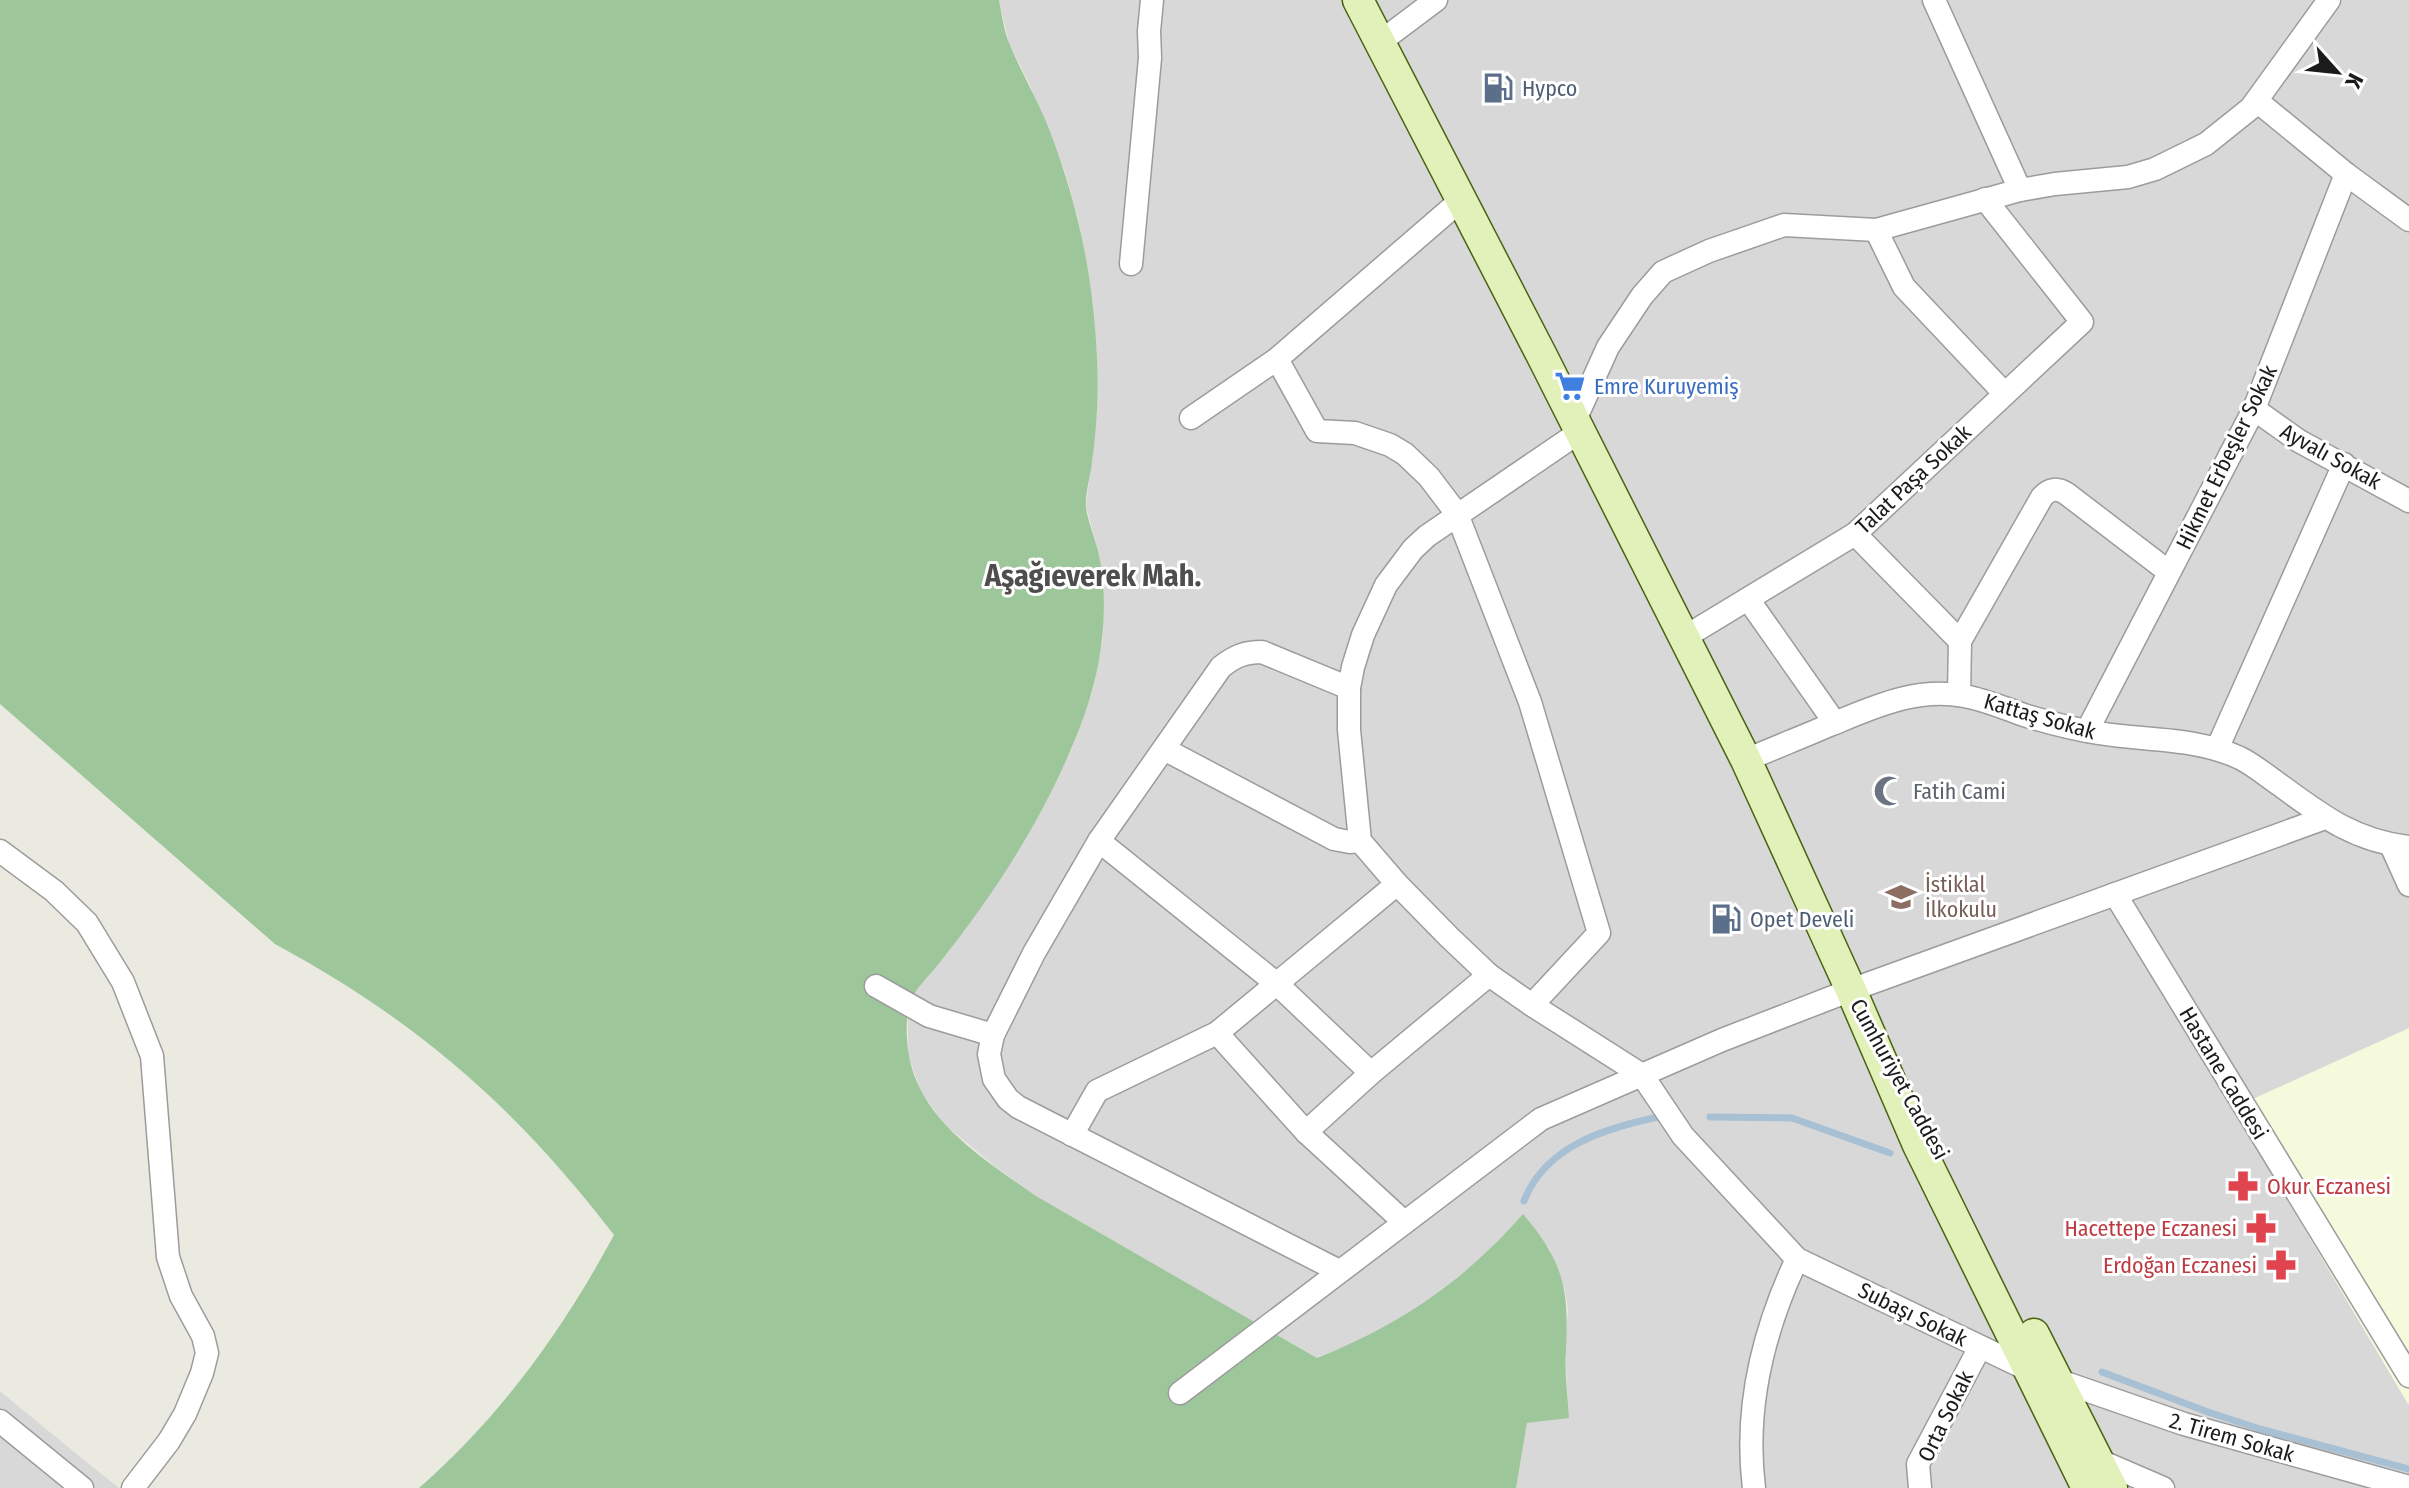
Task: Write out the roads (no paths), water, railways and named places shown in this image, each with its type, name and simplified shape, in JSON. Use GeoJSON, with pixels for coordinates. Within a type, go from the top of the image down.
{"type":"FeatureCollection","features":[{"type":"Feature","properties":{"kind":"main road"},"geometry":{"type":"LineString","coordinates":[[1358,0],[1685,637],[1746,760],[1851,990]]}},
{"type":"Feature","properties":{"kind":"main road","name":"Cumhuriyet Caddesi"},"geometry":{"type":"LineString","coordinates":[[1851,990],[1918,1145],[2029,1370],[2093,1474],[2112,1488]]}},
{"type":"Feature","properties":{"kind":"main road","name":"Cumhuriyet Caddesi"},"geometry":{"type":"LineString","coordinates":[[1851,990],[1934,1138],[2057,1380],[2093,1474]]}},
{"type":"Feature","properties":{"kind":"street"},"geometry":{"type":"LineString","coordinates":[[1131,264],[1150,58],[1152,0]]}},
{"type":"Feature","properties":{"kind":"street"},"geometry":{"type":"LineString","coordinates":[[1380,42],[1436,0]]}},
{"type":"Feature","properties":{"kind":"street"},"geometry":{"type":"LineString","coordinates":[[1934,0],[2020,190]]}},
{"type":"Feature","properties":{"kind":"street"},"geometry":{"type":"LineString","coordinates":[[1754,1488],[1752,1416],[1758,1372],[1770,1324],[1797,1259],[1683,1136],[1642,1075],[1489,975],[1397,884],[1360,841],[1349,730],[1349,688],[1363,635],[1386,585],[1413,549],[1578,426],[1616,335],[1642,296],[1663,272],[1721,246],[1784,225],[1876,230],[2020,190],[2128,177],[2155,169],[2206,144],[2230,127],[2257,101],[2329,0]]}},
{"type":"Feature","properties":{"kind":"street"},"geometry":{"type":"LineString","coordinates":[[2257,101],[2346,174],[2409,220]]}},
{"type":"Feature","properties":{"kind":"street","name":"Hikmet Erbeşler Sokak"},"geometry":{"type":"LineString","coordinates":[[2087,731],[2254,409],[2346,174]]}},
{"type":"Feature","properties":{"kind":"street","name":"Talat Paşa Sokak"},"geometry":{"type":"LineString","coordinates":[[1685,637],[1855,534],[2082,322],[1985,199]]}},
{"type":"Feature","properties":{"kind":"street"},"geometry":{"type":"LineString","coordinates":[[1191,418],[1277,359],[1461,200]]}},
{"type":"Feature","properties":{"kind":"street"},"geometry":{"type":"LineString","coordinates":[[1876,230],[1904,287],[2005,394]]}},
{"type":"Feature","properties":{"kind":"street"},"geometry":{"type":"LineString","coordinates":[[1277,359],[1317,431],[1355,433],[1390,445],[1405,454],[1429,477],[1457,514],[1530,702],[1599,933],[1532,1005]]}},
{"type":"Feature","properties":{"kind":"street","name":"Ayvalı Sokak"},"geometry":{"type":"LineString","coordinates":[[2254,409],[2299,441],[2408,499]]}},
{"type":"Feature","properties":{"kind":"street"},"geometry":{"type":"LineString","coordinates":[[2217,749],[2344,464]]}},
{"type":"Feature","properties":{"kind":"street"},"geometry":{"type":"LineString","coordinates":[[1959,695],[1960,641],[2042,497],[2049,490],[2061,490],[2067,494],[2169,572]]}},
{"type":"Feature","properties":{"kind":"street"},"geometry":{"type":"LineString","coordinates":[[1855,534],[1960,641]]}},
{"type":"Feature","properties":{"kind":"street"},"geometry":{"type":"LineString","coordinates":[[1748,599],[1835,723]]}},
{"type":"Feature","properties":{"kind":"street"},"geometry":{"type":"LineString","coordinates":[[1339,1271],[1018,1107],[1000,1090],[990,1067],[989,1054],[993,1035],[1034,953],[1099,841],[1221,667],[1236,656],[1262,652],[1349,688]]}},
{"type":"Feature","properties":{"kind":"street","name":"Kattaş Sokak"},"geometry":{"type":"LineString","coordinates":[[1746,760],[1904,697],[1959,695],[2087,731],[2190,742],[2217,749],[2242,759],[2325,818],[2368,839],[2400,846]]}},
{"type":"Feature","properties":{"kind":"street"},"geometry":{"type":"LineString","coordinates":[[1164,749],[1334,839],[1360,841]]}},
{"type":"Feature","properties":{"kind":"street"},"geometry":{"type":"LineString","coordinates":[[1180,1393],[1541,1119],[1722,1040],[1851,990],[2325,818]]}},
{"type":"Feature","properties":{"kind":"street"},"geometry":{"type":"LineString","coordinates":[[1099,841],[1277,984],[1371,1073]]}},
{"type":"Feature","properties":{"kind":"street"},"geometry":{"type":"LineString","coordinates":[[2400,846],[2409,885]]}},
{"type":"Feature","properties":{"kind":"street"},"geometry":{"type":"LineString","coordinates":[[0,851],[54,891],[87,923],[123,982],[152,1056],[168,1257],[181,1296],[203,1336],[207,1353],[185,1414],[169,1441],[133,1488]]}},
{"type":"Feature","properties":{"kind":"street"},"geometry":{"type":"LineString","coordinates":[[1072,1135],[1097,1091],[1217,1033],[1397,884]]}},
{"type":"Feature","properties":{"kind":"street","name":"Hastane Caddesi"},"geometry":{"type":"LineString","coordinates":[[2115,894],[2409,1376]]}},
{"type":"Feature","properties":{"kind":"street"},"geometry":{"type":"LineString","coordinates":[[1306,1132],[1371,1073],[1489,975]]}},
{"type":"Feature","properties":{"kind":"street"},"geometry":{"type":"LineString","coordinates":[[876,986],[929,1016],[993,1035]]}},
{"type":"Feature","properties":{"kind":"street"},"geometry":{"type":"LineString","coordinates":[[1217,1033],[1306,1132],[1404,1222]]}},
{"type":"Feature","properties":{"kind":"street","name":"Subaşı Sokak"},"geometry":{"type":"LineString","coordinates":[[1797,1259],[2029,1370]]}},
{"type":"Feature","properties":{"kind":"street","name":"Orta Sokak"},"geometry":{"type":"LineString","coordinates":[[1920,1488],[1918,1464],[1980,1347]]}},
{"type":"Feature","properties":{"kind":"street","name":"2. Tirem Sokak"},"geometry":{"type":"LineString","coordinates":[[2057,1380],[2184,1424],[2409,1487]]}},
{"type":"Feature","properties":{"kind":"street"},"geometry":{"type":"LineString","coordinates":[[0,1421],[82,1488]]}},
{"type":"Feature","properties":{"kind":"street"},"geometry":{"type":"LineString","coordinates":[[2093,1474],[2163,1488]]}},
{"type":"Feature","properties":{"kind":"waterway"},"geometry":{"type":"LineString","coordinates":[[1524,1201],[1546,1166],[1579,1142],[1618,1127],[1658,1117]]}},
{"type":"Feature","properties":{"kind":"waterway"},"geometry":{"type":"LineString","coordinates":[[1710,1117],[1792,1118],[1890,1153]]}},
{"type":"Feature","properties":{"kind":"waterway"},"geometry":{"type":"LineString","coordinates":[[2102,1372],[2260,1429],[2409,1469]]}},
{"type":"Feature","properties":{"kind":"place","name":"Hypco"},"geometry":{"type":"Point","coordinates":[1498,88]}},
{"type":"Feature","properties":{"kind":"place","name":"Emre Kuruyemiş"},"geometry":{"type":"Point","coordinates":[1570,386]}},
{"type":"Feature","properties":{"kind":"place","name":"Fatih Cami"},"geometry":{"type":"Point","coordinates":[1889,791]}},
{"type":"Feature","properties":{"kind":"place","name":"İstiklal İlkokulu"},"geometry":{"type":"Point","coordinates":[1901,897]}},
{"type":"Feature","properties":{"kind":"place","name":"Opet Develi"},"geometry":{"type":"Point","coordinates":[1726,919]}},
{"type":"Feature","properties":{"kind":"place","name":"Okur Eczanesi"},"geometry":{"type":"Point","coordinates":[2243,1186]}},
{"type":"Feature","properties":{"kind":"place","name":"Hacettepe Eczanesi"},"geometry":{"type":"Point","coordinates":[2261,1228]}},
{"type":"Feature","properties":{"kind":"place","name":"Erdoğan Eczanesi"},"geometry":{"type":"Point","coordinates":[2281,1265]}},
{"type":"Feature","properties":{"kind":"district","name":"Aşağıeverek Mah."},"geometry":{"type":"Point","coordinates":[1093,576]}}]}
